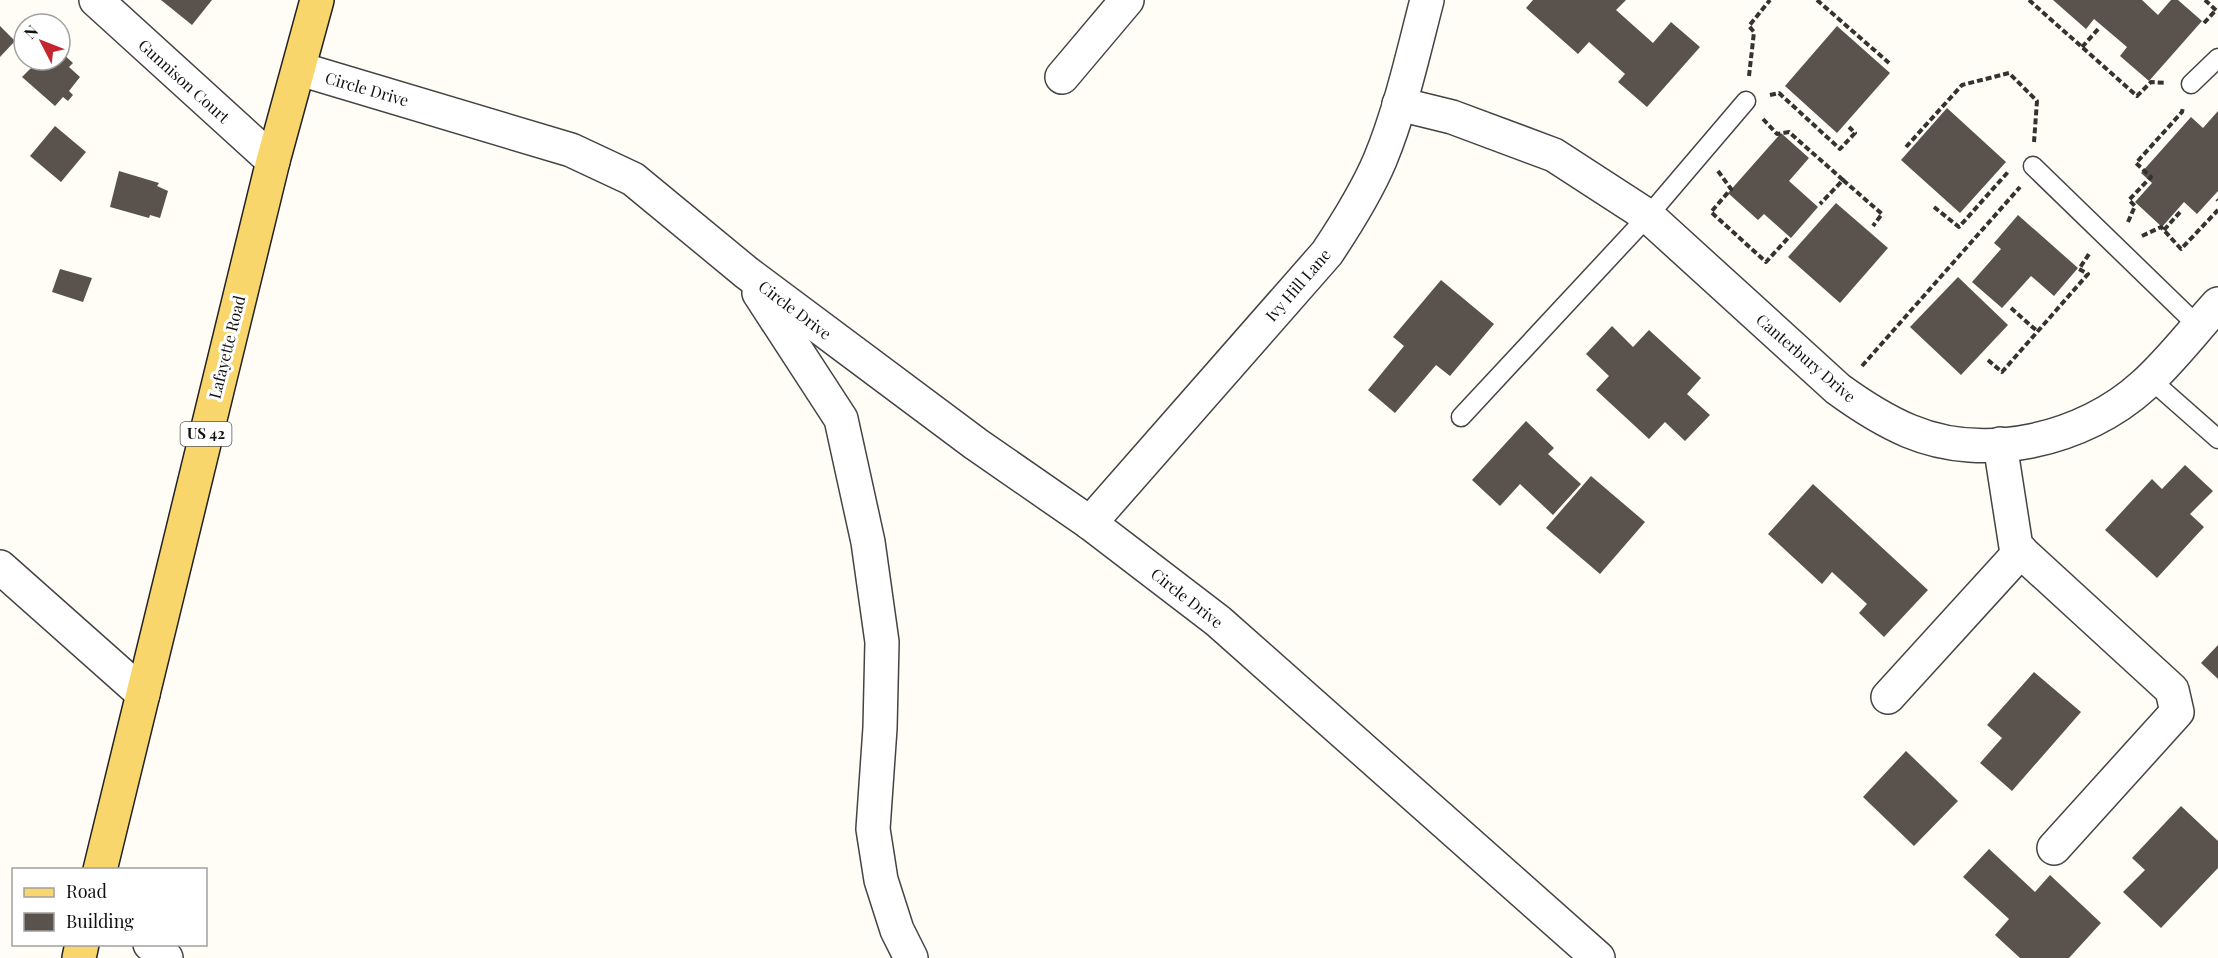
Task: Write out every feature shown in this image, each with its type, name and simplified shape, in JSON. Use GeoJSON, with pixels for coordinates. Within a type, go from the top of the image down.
{"type":"FeatureCollection","features":[{"type":"Feature","properties":{"kind":"main road","name":"Lafayette Road"},"geometry":{"type":"LineString","coordinates":[[100,868],[273,161],[317,0]]}},
{"type":"Feature","properties":{"kind":"street","name":"Gunnison Court"},"geometry":{"type":"LineString","coordinates":[[96,0],[273,161]]}},
{"type":"Feature","properties":{"kind":"street"},"geometry":{"type":"LineString","coordinates":[[1062,77],[1127,0]]}},
{"type":"Feature","properties":{"kind":"street","name":"Ivy Hill Lane"},"geometry":{"type":"LineString","coordinates":[[1090,523],[1327,253],[1354,214],[1374,171],[1399,104],[1427,0]]}},
{"type":"Feature","properties":{"kind":"street","name":"Circle Drive"},"geometry":{"type":"LineString","coordinates":[[300,69],[571,150],[633,179],[747,273],[976,444],[1090,523],[1218,621],[1598,958]]}},
{"type":"Feature","properties":{"kind":"street","name":"Canterbury Drive"},"geometry":{"type":"LineString","coordinates":[[1399,104],[1452,117],[1554,155],[1648,216],[1838,389],[1871,413],[1911,432],[1950,442],[2000,444],[2034,441],[2073,430],[2112,410],[2150,379],[2208,315]]}},
{"type":"Feature","properties":{"kind":"street","name":"Circle Drive"},"geometry":{"type":"LineString","coordinates":[[747,273],[841,419],[868,542],[882,642],[880,728],[873,829],[881,880],[897,930],[911,958]]}},
{"type":"Feature","properties":{"kind":"street"},"geometry":{"type":"LineString","coordinates":[[2000,444],[2016,547],[2172,690],[2177,712],[2054,848]]}},
{"type":"Feature","properties":{"kind":"street"},"geometry":{"type":"LineString","coordinates":[[1888,697],[2021,551]]}},
{"type":"Feature","properties":{"kind":"street"},"geometry":{"type":"LineString","coordinates":[[0,567],[142,694]]}},
{"type":"Feature","properties":{"kind":"street"},"geometry":{"type":"LineString","coordinates":[[151,946],[165,958]]}},
{"type":"Feature","properties":{"kind":"lane"},"geometry":{"type":"LineString","coordinates":[[2191,84],[2218,58]]}},
{"type":"Feature","properties":{"kind":"lane"},"geometry":{"type":"LineString","coordinates":[[1461,417],[1648,216],[1746,101]]}},
{"type":"Feature","properties":{"kind":"lane"},"geometry":{"type":"LineString","coordinates":[[2035,167],[2117,248],[2208,315]]}},
{"type":"Feature","properties":{"kind":"lane"},"geometry":{"type":"LineString","coordinates":[[2150,379],[2218,439]]}},
{"type":"Feature","properties":{"kind":"path"},"geometry":{"type":"LineString","coordinates":[[1770,0],[1749,26],[1754,32],[1746,101],[1777,134],[1789,132],[1882,214],[1873,226]]}},
{"type":"Feature","properties":{"kind":"path"},"geometry":{"type":"LineString","coordinates":[[1817,0],[1889,63]]}},
{"type":"Feature","properties":{"kind":"path"},"geometry":{"type":"LineString","coordinates":[[2029,0],[2137,96],[2151,82],[2191,84],[2182,112],[2136,163],[2151,177],[2129,200],[2135,206],[2117,248]]}},
{"type":"Feature","properties":{"kind":"path"},"geometry":{"type":"LineString","coordinates":[[2204,23],[2217,11],[2207,1]]}},
{"type":"Feature","properties":{"kind":"path"},"geometry":{"type":"LineString","coordinates":[[2082,47],[2100,27]]}},
{"type":"Feature","properties":{"kind":"path"},"geometry":{"type":"LineString","coordinates":[[1858,371],[2035,167],[2037,101],[2009,73],[1962,85],[1906,147]]}},
{"type":"Feature","properties":{"kind":"path"},"geometry":{"type":"LineString","coordinates":[[1746,101],[1779,93],[1840,149],[1855,133],[1849,127]]}},
{"type":"Feature","properties":{"kind":"path"},"geometry":{"type":"LineString","coordinates":[[1704,151],[1731,189],[1711,212],[1767,262],[1789,237]]}},
{"type":"Feature","properties":{"kind":"path"},"geometry":{"type":"LineString","coordinates":[[1934,207],[1959,227],[2014,165],[2035,167]]}},
{"type":"Feature","properties":{"kind":"path"},"geometry":{"type":"LineString","coordinates":[[1820,204],[1844,180]]}},
{"type":"Feature","properties":{"kind":"path"},"geometry":{"type":"LineString","coordinates":[[2180,212],[2162,229],[2181,249],[2218,210]]}},
{"type":"Feature","properties":{"kind":"path"},"geometry":{"type":"LineString","coordinates":[[1988,360],[2002,372],[2088,274],[2079,269],[2104,234]]}},
{"type":"Feature","properties":{"kind":"path"},"geometry":{"type":"LineString","coordinates":[[2011,308],[2037,332]]}},
{"type":"Feature","properties":{"kind":"building"},"geometry":{"type":"Polygon","coordinates":[[[161,0],[212,0],[192,25],[161,0]]]}},
{"type":"Feature","properties":{"kind":"building"},"geometry":{"type":"Polygon","coordinates":[[[1533,0],[1626,0],[1616,10],[1653,43],[1671,22],[1700,47],[1647,107],[1618,82],[1625,74],[1589,42],[1578,54],[1526,8],[1533,0]]]}},
{"type":"Feature","properties":{"kind":"building"},"geometry":{"type":"Polygon","coordinates":[[[2053,0],[2142,0],[2158,15],[2171,0],[2178,0],[2202,21],[2149,81],[2120,56],[2127,47],[2094,19],[2086,29],[2053,0]]]}},
{"type":"Feature","properties":{"kind":"building"},"geometry":{"type":"Polygon","coordinates":[[[0,26],[12,38],[12,44],[0,57],[0,26]]]}},
{"type":"Feature","properties":{"kind":"building"},"geometry":{"type":"Polygon","coordinates":[[[1837,26],[1890,73],[1837,133],[1785,86],[1837,26]]]}},
{"type":"Feature","properties":{"kind":"building"},"geometry":{"type":"Polygon","coordinates":[[[72,70],[80,77],[69,91],[73,95],[68,101],[63,97],[55,106],[22,77],[27,72],[72,72],[72,70]]]}},
{"type":"Feature","properties":{"kind":"building"},"geometry":{"type":"Polygon","coordinates":[[[1947,108],[2006,162],[1960,213],[1901,160],[1947,108]]]}},
{"type":"Feature","properties":{"kind":"building"},"geometry":{"type":"Polygon","coordinates":[[[2218,111],[2218,191],[2197,214],[2184,202],[2162,227],[2135,202],[2152,183],[2141,173],[2191,117],[2203,128],[2218,111]]]}},
{"type":"Feature","properties":{"kind":"building"},"geometry":{"type":"Polygon","coordinates":[[[55,126],[86,152],[61,182],[30,156],[55,126]]]}},
{"type":"Feature","properties":{"kind":"building"},"geometry":{"type":"Polygon","coordinates":[[[1781,133],[1809,158],[1789,181],[1818,207],[1791,238],[1764,214],[1758,220],[1728,193],[1781,133]]]}},
{"type":"Feature","properties":{"kind":"building"},"geometry":{"type":"Polygon","coordinates":[[[119,171],[159,183],[157,186],[168,191],[160,218],[150,215],[149,218],[110,207],[119,171]]]}},
{"type":"Feature","properties":{"kind":"building"},"geometry":{"type":"Polygon","coordinates":[[[1836,203],[1888,248],[1840,303],[1788,257],[1836,203]]]}},
{"type":"Feature","properties":{"kind":"building"},"geometry":{"type":"Polygon","coordinates":[[[2018,215],[2078,268],[2054,296],[2031,276],[2002,308],[1972,282],[2001,249],[1994,243],[2018,215]]]}},
{"type":"Feature","properties":{"kind":"building"},"geometry":{"type":"Polygon","coordinates":[[[60,269],[92,278],[83,302],[52,292],[60,269]]]}},
{"type":"Feature","properties":{"kind":"building"},"geometry":{"type":"Polygon","coordinates":[[[1958,277],[2008,325],[1961,375],[1910,327],[1958,277]]]}},
{"type":"Feature","properties":{"kind":"building"},"geometry":{"type":"Polygon","coordinates":[[[1441,280],[1494,324],[1450,376],[1436,365],[1395,413],[1368,390],[1404,346],[1393,337],[1441,280]]]}},
{"type":"Feature","properties":{"kind":"building"},"geometry":{"type":"Polygon","coordinates":[[[1612,326],[1633,347],[1649,330],[1701,378],[1687,394],[1710,415],[1685,441],[1665,422],[1649,439],[1596,390],[1609,376],[1586,354],[1612,326]]]}},
{"type":"Feature","properties":{"kind":"building"},"geometry":{"type":"Polygon","coordinates":[[[1526,421],[1554,448],[1548,454],[1581,484],[1553,515],[1520,484],[1500,506],[1472,480],[1526,421]]]}},
{"type":"Feature","properties":{"kind":"building"},"geometry":{"type":"Polygon","coordinates":[[[2185,465],[2213,491],[2190,514],[2204,527],[2157,578],[2105,530],[2152,479],[2162,489],[2185,465]]]}},
{"type":"Feature","properties":{"kind":"building"},"geometry":{"type":"Polygon","coordinates":[[[1591,476],[1645,522],[1600,574],[1546,528],[1591,476]]]}},
{"type":"Feature","properties":{"kind":"building"},"geometry":{"type":"Polygon","coordinates":[[[1813,484],[1928,590],[1884,637],[1859,613],[1867,604],[1832,572],[1822,584],[1768,534],[1813,484]]]}},
{"type":"Feature","properties":{"kind":"building"},"geometry":{"type":"Polygon","coordinates":[[[2218,645],[2218,679],[2201,663],[2218,645]]]}},
{"type":"Feature","properties":{"kind":"building"},"geometry":{"type":"Polygon","coordinates":[[[2034,672],[2081,712],[2012,791],[1980,763],[2002,738],[1987,725],[2034,672]]]}},
{"type":"Feature","properties":{"kind":"building"},"geometry":{"type":"Polygon","coordinates":[[[1906,751],[1958,801],[1914,846],[1863,797],[1906,751]]]}},
{"type":"Feature","properties":{"kind":"building"},"geometry":{"type":"Polygon","coordinates":[[[2181,806],[2218,841],[2218,868],[2161,928],[2123,892],[2145,870],[2132,858],[2181,806]]]}},
{"type":"Feature","properties":{"kind":"building"},"geometry":{"type":"Polygon","coordinates":[[[1989,849],[2035,892],[2050,875],[2101,923],[2069,958],[2020,958],[1995,935],[2009,919],[1963,877],[1989,849]]]}}]}
